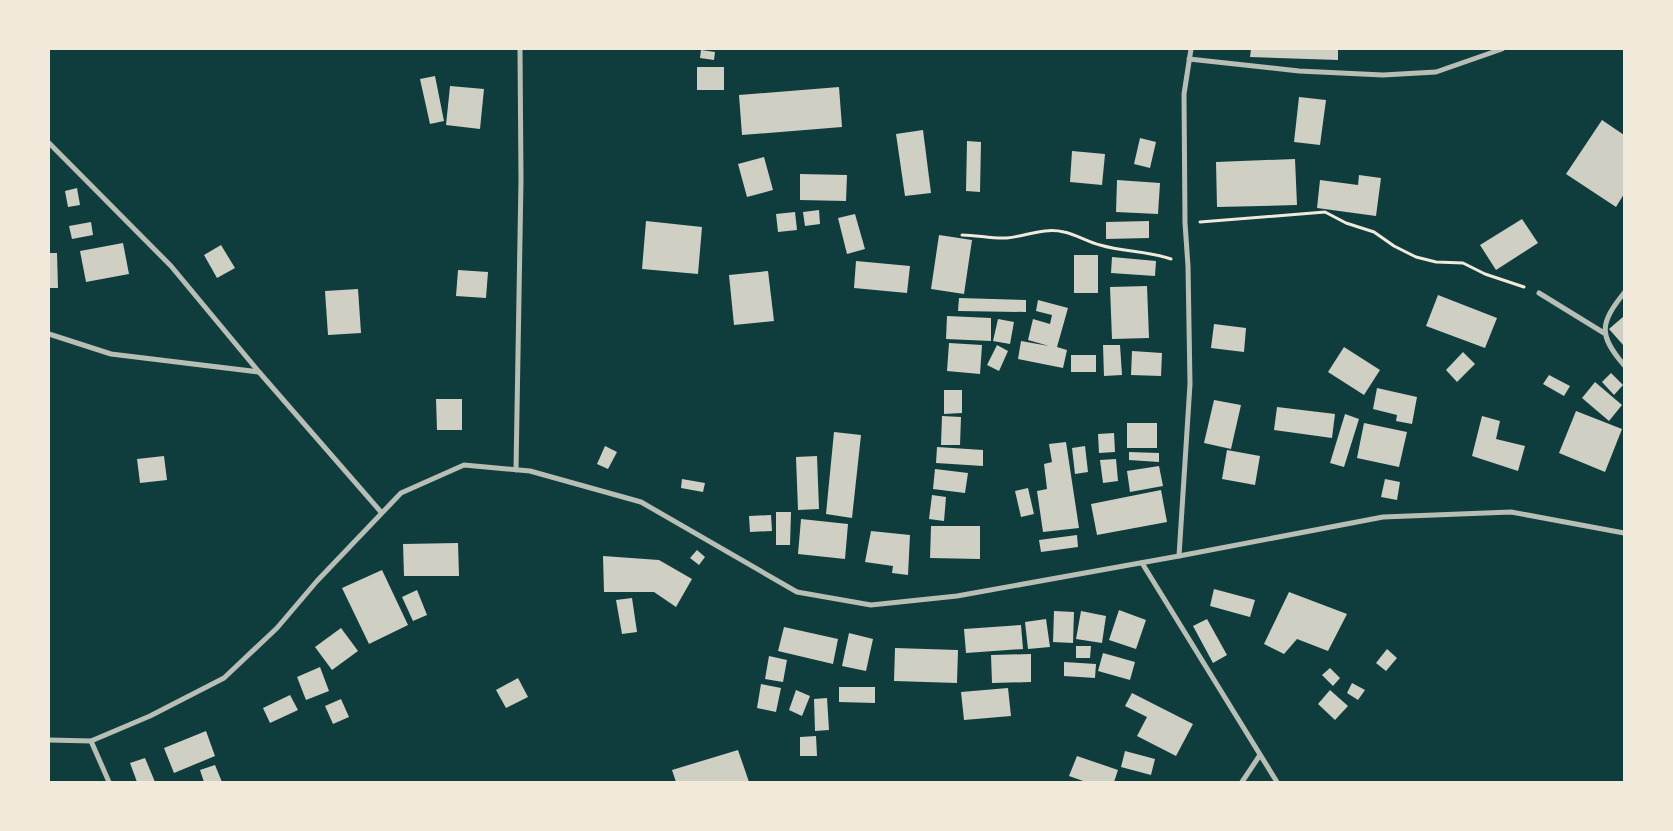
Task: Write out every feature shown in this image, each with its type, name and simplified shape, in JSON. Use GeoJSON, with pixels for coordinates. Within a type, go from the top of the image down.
{"type":"FeatureCollection","features":[{"type":"Feature","properties":{"kind":"street"},"geometry":{"type":"LineString","coordinates":[[516,470],[521,180],[520,49]]}},
{"type":"Feature","properties":{"kind":"street"},"geometry":{"type":"LineString","coordinates":[[1179,556],[1190,384],[1188,266],[1185,223],[1184,94],[1191,49]]}},
{"type":"Feature","properties":{"kind":"street"},"geometry":{"type":"LineString","coordinates":[[1189,59],[1299,71],[1383,75],[1436,72],[1502,49]]}},
{"type":"Feature","properties":{"kind":"street"},"geometry":{"type":"LineString","coordinates":[[49,143],[171,266],[259,372],[381,512]]}},
{"type":"Feature","properties":{"kind":"street"},"geometry":{"type":"LineString","coordinates":[[1539,293],[1604,333],[1611,350],[1624,364]]}},
{"type":"Feature","properties":{"kind":"street"},"geometry":{"type":"LineString","coordinates":[[1604,333],[1610,310],[1624,293]]}},
{"type":"Feature","properties":{"kind":"street"},"geometry":{"type":"LineString","coordinates":[[49,334],[111,354],[259,372]]}},
{"type":"Feature","properties":{"kind":"street"},"geometry":{"type":"LineString","coordinates":[[49,740],[91,741],[150,716],[224,678],[278,628],[317,581],[401,493],[464,466],[530,471],[641,502],[797,592],[871,605],[957,596],[1383,517],[1511,512],[1624,533]]}},
{"type":"Feature","properties":{"kind":"street"},"geometry":{"type":"LineString","coordinates":[[1142,563],[1277,782]]}},
{"type":"Feature","properties":{"kind":"street"},"geometry":{"type":"LineString","coordinates":[[91,741],[109,782]]}},
{"type":"Feature","properties":{"kind":"street"},"geometry":{"type":"LineString","coordinates":[[1242,782],[1260,755]]}},
{"type":"Feature","properties":{"kind":"path"},"geometry":{"type":"LineString","coordinates":[[1185,223],[1325,212],[1346,223],[1374,232],[1394,246],[1416,257],[1436,262],[1463,262],[1485,274],[1539,293]]}},
{"type":"Feature","properties":{"kind":"path"},"geometry":{"type":"LineString","coordinates":[[962,235],[990,239],[1009,238],[1038,231],[1064,232],[1100,246],[1159,255],[1188,266]]}},
{"type":"Feature","properties":{"kind":"building"},"geometry":{"type":"Polygon","coordinates":[[[1251,49],[1338,49],[1338,60],[1250,57],[1251,49]]]}},
{"type":"Feature","properties":{"kind":"building"},"geometry":{"type":"Polygon","coordinates":[[[701,50],[715,52],[714,60],[700,58],[701,50]]]}},
{"type":"Feature","properties":{"kind":"building"},"geometry":{"type":"Polygon","coordinates":[[[697,67],[724,67],[724,90],[697,90],[697,67]]]}},
{"type":"Feature","properties":{"kind":"building"},"geometry":{"type":"Polygon","coordinates":[[[435,76],[444,121],[430,124],[420,79],[435,76]]]}},
{"type":"Feature","properties":{"kind":"building"},"geometry":{"type":"Polygon","coordinates":[[[450,86],[484,89],[480,129],[446,125],[450,86]]]}},
{"type":"Feature","properties":{"kind":"building"},"geometry":{"type":"Polygon","coordinates":[[[839,87],[842,127],[742,135],[739,95],[839,87]]]}},
{"type":"Feature","properties":{"kind":"building"},"geometry":{"type":"Polygon","coordinates":[[[1299,97],[1326,100],[1320,145],[1294,142],[1299,97]]]}},
{"type":"Feature","properties":{"kind":"building"},"geometry":{"type":"Polygon","coordinates":[[[1602,120],[1624,135],[1624,194],[1616,207],[1566,174],[1602,120]]]}},
{"type":"Feature","properties":{"kind":"building"},"geometry":{"type":"Polygon","coordinates":[[[923,130],[931,193],[905,196],[896,134],[923,130]]]}},
{"type":"Feature","properties":{"kind":"building"},"geometry":{"type":"Polygon","coordinates":[[[1140,138],[1156,142],[1150,168],[1134,164],[1140,138]]]}},
{"type":"Feature","properties":{"kind":"building"},"geometry":{"type":"Polygon","coordinates":[[[967,141],[981,142],[980,192],[966,191],[967,141]]]}},
{"type":"Feature","properties":{"kind":"building"},"geometry":{"type":"Polygon","coordinates":[[[1072,151],[1105,154],[1102,185],[1070,182],[1072,151]]]}},
{"type":"Feature","properties":{"kind":"building"},"geometry":{"type":"Polygon","coordinates":[[[764,157],[773,190],[747,197],[738,164],[764,157]]]}},
{"type":"Feature","properties":{"kind":"building"},"geometry":{"type":"Polygon","coordinates":[[[1295,159],[1297,205],[1217,207],[1216,162],[1295,159]]]}},
{"type":"Feature","properties":{"kind":"building"},"geometry":{"type":"Polygon","coordinates":[[[800,174],[847,175],[846,201],[800,200],[800,174]]]}},
{"type":"Feature","properties":{"kind":"building"},"geometry":{"type":"Polygon","coordinates":[[[1359,175],[1381,178],[1376,216],[1317,208],[1320,180],[1358,185],[1359,175]]]}},
{"type":"Feature","properties":{"kind":"building"},"geometry":{"type":"Polygon","coordinates":[[[1117,180],[1160,183],[1158,214],[1116,212],[1117,180]]]}},
{"type":"Feature","properties":{"kind":"building"},"geometry":{"type":"Polygon","coordinates":[[[77,188],[80,205],[68,207],[65,191],[77,188]]]}},
{"type":"Feature","properties":{"kind":"building"},"geometry":{"type":"Polygon","coordinates":[[[819,210],[820,224],[805,226],[803,212],[819,210]]]}},
{"type":"Feature","properties":{"kind":"building"},"geometry":{"type":"Polygon","coordinates":[[[795,212],[797,230],[778,232],[776,214],[795,212]]]}},
{"type":"Feature","properties":{"kind":"building"},"geometry":{"type":"Polygon","coordinates":[[[855,214],[865,249],[847,254],[838,218],[855,214]]]}},
{"type":"Feature","properties":{"kind":"building"},"geometry":{"type":"Polygon","coordinates":[[[1522,219],[1538,243],[1496,270],[1480,245],[1522,219]]]}},
{"type":"Feature","properties":{"kind":"building"},"geometry":{"type":"Polygon","coordinates":[[[646,221],[702,227],[698,274],[642,269],[646,221]]]}},
{"type":"Feature","properties":{"kind":"building"},"geometry":{"type":"Polygon","coordinates":[[[1149,221],[1149,238],[1106,239],[1106,222],[1149,221]]]}},
{"type":"Feature","properties":{"kind":"building"},"geometry":{"type":"Polygon","coordinates":[[[91,222],[93,235],[72,239],[69,226],[91,222]]]}},
{"type":"Feature","properties":{"kind":"building"},"geometry":{"type":"Polygon","coordinates":[[[939,235],[972,240],[964,294],[931,289],[939,235]]]}},
{"type":"Feature","properties":{"kind":"building"},"geometry":{"type":"Polygon","coordinates":[[[123,243],[129,274],[86,282],[80,251],[123,243]]]}},
{"type":"Feature","properties":{"kind":"building"},"geometry":{"type":"Polygon","coordinates":[[[221,245],[235,268],[217,278],[204,255],[221,245]]]}},
{"type":"Feature","properties":{"kind":"building"},"geometry":{"type":"Polygon","coordinates":[[[49,253],[57,253],[58,288],[49,288],[49,253]]]}},
{"type":"Feature","properties":{"kind":"building"},"geometry":{"type":"Polygon","coordinates":[[[1074,255],[1098,255],[1098,293],[1074,293],[1074,255]]]}},
{"type":"Feature","properties":{"kind":"building"},"geometry":{"type":"Polygon","coordinates":[[[1112,257],[1156,261],[1155,276],[1111,273],[1112,257]]]}},
{"type":"Feature","properties":{"kind":"building"},"geometry":{"type":"Polygon","coordinates":[[[856,261],[910,266],[907,293],[854,288],[856,261]]]}},
{"type":"Feature","properties":{"kind":"building"},"geometry":{"type":"Polygon","coordinates":[[[458,270],[488,272],[486,298],[456,296],[458,270]]]}},
{"type":"Feature","properties":{"kind":"building"},"geometry":{"type":"Polygon","coordinates":[[[768,271],[774,321],[734,325],[729,275],[768,271]]]}},
{"type":"Feature","properties":{"kind":"building"},"geometry":{"type":"Polygon","coordinates":[[[1147,286],[1149,338],[1112,339],[1110,287],[1147,286]]]}},
{"type":"Feature","properties":{"kind":"building"},"geometry":{"type":"Polygon","coordinates":[[[358,289],[361,333],[328,335],[325,291],[358,289]]]}},
{"type":"Feature","properties":{"kind":"building"},"geometry":{"type":"Polygon","coordinates":[[[1438,295],[1497,318],[1485,348],[1426,326],[1438,295]]]}},
{"type":"Feature","properties":{"kind":"building"},"geometry":{"type":"Polygon","coordinates":[[[959,298],[1026,300],[1026,312],[958,311],[959,298]]]}},
{"type":"Feature","properties":{"kind":"building"},"geometry":{"type":"Polygon","coordinates":[[[1038,300],[1068,308],[1057,347],[1067,350],[1063,368],[1018,359],[1021,341],[1049,346],[1028,340],[1033,319],[1050,324],[1052,315],[1036,311],[1038,300]]]}},
{"type":"Feature","properties":{"kind":"building"},"geometry":{"type":"Polygon","coordinates":[[[947,316],[991,318],[991,341],[946,339],[947,316]]]}},
{"type":"Feature","properties":{"kind":"building"},"geometry":{"type":"Polygon","coordinates":[[[1624,316],[1624,346],[1609,329],[1624,316]]]}},
{"type":"Feature","properties":{"kind":"building"},"geometry":{"type":"Polygon","coordinates":[[[998,319],[1014,322],[1010,344],[993,341],[998,319]]]}},
{"type":"Feature","properties":{"kind":"building"},"geometry":{"type":"Polygon","coordinates":[[[1214,324],[1246,328],[1244,352],[1211,348],[1214,324]]]}},
{"type":"Feature","properties":{"kind":"building"},"geometry":{"type":"Polygon","coordinates":[[[949,343],[982,345],[980,374],[947,371],[949,343]]]}},
{"type":"Feature","properties":{"kind":"building"},"geometry":{"type":"Polygon","coordinates":[[[997,345],[1008,351],[999,371],[987,365],[997,345]]]}},
{"type":"Feature","properties":{"kind":"building"},"geometry":{"type":"Polygon","coordinates":[[[1103,345],[1120,345],[1122,375],[1104,376],[1103,345]]]}},
{"type":"Feature","properties":{"kind":"building"},"geometry":{"type":"Polygon","coordinates":[[[1344,347],[1380,370],[1364,395],[1328,372],[1344,347]]]}},
{"type":"Feature","properties":{"kind":"building"},"geometry":{"type":"Polygon","coordinates":[[[1132,351],[1162,353],[1161,376],[1131,375],[1132,351]]]}},
{"type":"Feature","properties":{"kind":"building"},"geometry":{"type":"Polygon","coordinates":[[[1463,352],[1475,364],[1457,382],[1446,370],[1463,352]]]}},
{"type":"Feature","properties":{"kind":"building"},"geometry":{"type":"Polygon","coordinates":[[[1071,355],[1096,355],[1096,372],[1071,372],[1071,355]]]}},
{"type":"Feature","properties":{"kind":"building"},"geometry":{"type":"Polygon","coordinates":[[[1611,373],[1623,385],[1614,395],[1602,382],[1611,373]]]}},
{"type":"Feature","properties":{"kind":"building"},"geometry":{"type":"Polygon","coordinates":[[[1549,375],[1570,386],[1564,396],[1543,384],[1549,375]]]}},
{"type":"Feature","properties":{"kind":"building"},"geometry":{"type":"Polygon","coordinates":[[[1595,382],[1622,405],[1609,421],[1582,398],[1595,382]]]}},
{"type":"Feature","properties":{"kind":"building"},"geometry":{"type":"Polygon","coordinates":[[[1377,388],[1417,397],[1412,424],[1396,421],[1397,415],[1373,409],[1377,388]]]}},
{"type":"Feature","properties":{"kind":"building"},"geometry":{"type":"Polygon","coordinates":[[[944,390],[962,390],[962,413],[944,414],[944,390]]]}},
{"type":"Feature","properties":{"kind":"building"},"geometry":{"type":"Polygon","coordinates":[[[436,399],[462,399],[462,430],[437,430],[436,399]]]}},
{"type":"Feature","properties":{"kind":"building"},"geometry":{"type":"Polygon","coordinates":[[[1214,400],[1241,405],[1231,449],[1204,443],[1214,400]]]}},
{"type":"Feature","properties":{"kind":"building"},"geometry":{"type":"Polygon","coordinates":[[[1277,407],[1335,414],[1332,438],[1274,430],[1277,407]]]}},
{"type":"Feature","properties":{"kind":"building"},"geometry":{"type":"Polygon","coordinates":[[[1576,411],[1622,429],[1605,472],[1559,453],[1576,411]]]}},
{"type":"Feature","properties":{"kind":"building"},"geometry":{"type":"Polygon","coordinates":[[[1345,414],[1359,419],[1344,467],[1330,463],[1345,414]]]}},
{"type":"Feature","properties":{"kind":"building"},"geometry":{"type":"Polygon","coordinates":[[[942,416],[961,417],[960,445],[941,445],[942,416]]]}},
{"type":"Feature","properties":{"kind":"building"},"geometry":{"type":"Polygon","coordinates":[[[1482,416],[1500,421],[1496,439],[1525,446],[1518,471],[1472,456],[1482,416]]]}},
{"type":"Feature","properties":{"kind":"building"},"geometry":{"type":"Polygon","coordinates":[[[1127,423],[1157,423],[1157,448],[1127,448],[1127,423]]]}},
{"type":"Feature","properties":{"kind":"building"},"geometry":{"type":"Polygon","coordinates":[[[1364,423],[1407,432],[1399,467],[1357,458],[1364,423]]]}},
{"type":"Feature","properties":{"kind":"building"},"geometry":{"type":"Polygon","coordinates":[[[834,432],[861,435],[852,518],[826,514],[834,432]]]}},
{"type":"Feature","properties":{"kind":"building"},"geometry":{"type":"Polygon","coordinates":[[[1114,433],[1115,452],[1099,453],[1098,434],[1114,433]]]}},
{"type":"Feature","properties":{"kind":"building"},"geometry":{"type":"Polygon","coordinates":[[[1066,442],[1079,528],[1043,532],[1037,491],[1047,489],[1044,464],[1052,462],[1049,444],[1066,442]]]}},
{"type":"Feature","properties":{"kind":"building"},"geometry":{"type":"Polygon","coordinates":[[[605,446],[617,452],[608,469],[597,464],[605,446]]]}},
{"type":"Feature","properties":{"kind":"building"},"geometry":{"type":"Polygon","coordinates":[[[1085,446],[1088,472],[1075,474],[1072,448],[1085,446]]]}},
{"type":"Feature","properties":{"kind":"building"},"geometry":{"type":"Polygon","coordinates":[[[937,447],[983,450],[983,466],[936,463],[937,447]]]}},
{"type":"Feature","properties":{"kind":"building"},"geometry":{"type":"Polygon","coordinates":[[[1227,450],[1260,456],[1255,485],[1222,479],[1227,450]]]}},
{"type":"Feature","properties":{"kind":"building"},"geometry":{"type":"Polygon","coordinates":[[[1129,452],[1159,453],[1159,462],[1129,460],[1129,452]]]}},
{"type":"Feature","properties":{"kind":"building"},"geometry":{"type":"Polygon","coordinates":[[[164,456],[167,480],[140,483],[137,459],[164,456]]]}},
{"type":"Feature","properties":{"kind":"building"},"geometry":{"type":"Polygon","coordinates":[[[817,456],[819,509],[798,510],[796,457],[817,456]]]}},
{"type":"Feature","properties":{"kind":"building"},"geometry":{"type":"Polygon","coordinates":[[[1116,459],[1118,481],[1103,483],[1100,460],[1116,459]]]}},
{"type":"Feature","properties":{"kind":"building"},"geometry":{"type":"Polygon","coordinates":[[[1159,466],[1163,486],[1130,492],[1127,471],[1159,466]]]}},
{"type":"Feature","properties":{"kind":"building"},"geometry":{"type":"Polygon","coordinates":[[[935,469],[968,473],[965,493],[933,489],[935,469]]]}},
{"type":"Feature","properties":{"kind":"building"},"geometry":{"type":"Polygon","coordinates":[[[682,479],[705,483],[703,492],[681,488],[682,479]]]}},
{"type":"Feature","properties":{"kind":"building"},"geometry":{"type":"Polygon","coordinates":[[[1385,479],[1400,482],[1397,500],[1381,497],[1385,479]]]}},
{"type":"Feature","properties":{"kind":"building"},"geometry":{"type":"Polygon","coordinates":[[[1028,488],[1034,514],[1021,517],[1015,491],[1028,488]]]}},
{"type":"Feature","properties":{"kind":"building"},"geometry":{"type":"Polygon","coordinates":[[[1161,490],[1167,522],[1097,535],[1091,504],[1161,490]]]}},
{"type":"Feature","properties":{"kind":"building"},"geometry":{"type":"Polygon","coordinates":[[[932,495],[946,497],[944,521],[929,519],[932,495]]]}},
{"type":"Feature","properties":{"kind":"building"},"geometry":{"type":"Polygon","coordinates":[[[776,512],[791,512],[790,545],[776,545],[776,512]]]}},
{"type":"Feature","properties":{"kind":"building"},"geometry":{"type":"Polygon","coordinates":[[[771,515],[772,531],[750,532],[749,516],[771,515]]]}},
{"type":"Feature","properties":{"kind":"building"},"geometry":{"type":"Polygon","coordinates":[[[801,519],[848,524],[845,559],[798,554],[801,519]]]}},
{"type":"Feature","properties":{"kind":"building"},"geometry":{"type":"Polygon","coordinates":[[[931,526],[980,526],[980,559],[930,558],[931,526]]]}},
{"type":"Feature","properties":{"kind":"building"},"geometry":{"type":"Polygon","coordinates":[[[871,531],[910,535],[908,575],[892,573],[893,566],[865,562],[871,531]]]}},
{"type":"Feature","properties":{"kind":"building"},"geometry":{"type":"Polygon","coordinates":[[[1077,535],[1078,547],[1041,552],[1039,540],[1077,535]]]}},
{"type":"Feature","properties":{"kind":"building"},"geometry":{"type":"Polygon","coordinates":[[[458,543],[459,576],[404,576],[403,544],[458,543]]]}},
{"type":"Feature","properties":{"kind":"building"},"geometry":{"type":"Polygon","coordinates":[[[697,550],[705,557],[699,565],[690,558],[697,550]]]}},
{"type":"Feature","properties":{"kind":"building"},"geometry":{"type":"Polygon","coordinates":[[[603,556],[659,560],[692,579],[676,607],[654,592],[604,592],[603,556]]]}},
{"type":"Feature","properties":{"kind":"building"},"geometry":{"type":"Polygon","coordinates":[[[382,570],[408,625],[369,644],[342,588],[382,570]]]}},
{"type":"Feature","properties":{"kind":"building"},"geometry":{"type":"Polygon","coordinates":[[[1214,589],[1255,600],[1250,617],[1210,606],[1214,589]]]}},
{"type":"Feature","properties":{"kind":"building"},"geometry":{"type":"Polygon","coordinates":[[[417,590],[427,615],[413,621],[402,597],[417,590]]]}},
{"type":"Feature","properties":{"kind":"building"},"geometry":{"type":"Polygon","coordinates":[[[1289,592],[1347,614],[1328,651],[1297,639],[1284,654],[1264,644],[1289,592]]]}},
{"type":"Feature","properties":{"kind":"building"},"geometry":{"type":"Polygon","coordinates":[[[632,598],[637,632],[622,634],[616,600],[632,598]]]}},
{"type":"Feature","properties":{"kind":"building"},"geometry":{"type":"Polygon","coordinates":[[[1119,610],[1146,620],[1136,649],[1109,640],[1119,610]]]}},
{"type":"Feature","properties":{"kind":"building"},"geometry":{"type":"Polygon","coordinates":[[[1054,611],[1074,612],[1073,643],[1053,642],[1054,611]]]}},
{"type":"Feature","properties":{"kind":"building"},"geometry":{"type":"Polygon","coordinates":[[[1081,611],[1106,616],[1102,643],[1076,639],[1081,611]]]}},
{"type":"Feature","properties":{"kind":"building"},"geometry":{"type":"Polygon","coordinates":[[[1046,619],[1050,647],[1028,649],[1025,622],[1046,619]]]}},
{"type":"Feature","properties":{"kind":"building"},"geometry":{"type":"Polygon","coordinates":[[[1207,619],[1227,655],[1213,663],[1193,626],[1207,619]]]}},
{"type":"Feature","properties":{"kind":"building"},"geometry":{"type":"Polygon","coordinates":[[[1021,625],[1023,649],[966,653],[964,629],[1021,625]]]}},
{"type":"Feature","properties":{"kind":"building"},"geometry":{"type":"Polygon","coordinates":[[[784,627],[838,639],[833,664],[778,651],[784,627]]]}},
{"type":"Feature","properties":{"kind":"building"},"geometry":{"type":"Polygon","coordinates":[[[341,628],[358,651],[332,670],[315,647],[341,628]]]}},
{"type":"Feature","properties":{"kind":"building"},"geometry":{"type":"Polygon","coordinates":[[[849,633],[873,639],[866,671],[842,666],[849,633]]]}},
{"type":"Feature","properties":{"kind":"building"},"geometry":{"type":"Polygon","coordinates":[[[1076,646],[1091,646],[1090,658],[1076,658],[1076,646]]]}},
{"type":"Feature","properties":{"kind":"building"},"geometry":{"type":"Polygon","coordinates":[[[895,648],[958,650],[957,683],[894,681],[895,648]]]}},
{"type":"Feature","properties":{"kind":"building"},"geometry":{"type":"Polygon","coordinates":[[[1387,649],[1397,658],[1386,671],[1376,663],[1387,649]]]}},
{"type":"Feature","properties":{"kind":"building"},"geometry":{"type":"Polygon","coordinates":[[[1103,653],[1135,662],[1130,680],[1098,671],[1103,653]]]}},
{"type":"Feature","properties":{"kind":"building"},"geometry":{"type":"Polygon","coordinates":[[[1031,654],[1031,682],[992,683],[991,655],[1031,654]]]}},
{"type":"Feature","properties":{"kind":"building"},"geometry":{"type":"Polygon","coordinates":[[[769,656],[787,660],[783,682],[765,679],[769,656]]]}},
{"type":"Feature","properties":{"kind":"building"},"geometry":{"type":"Polygon","coordinates":[[[1064,662],[1096,664],[1095,678],[1064,676],[1064,662]]]}},
{"type":"Feature","properties":{"kind":"building"},"geometry":{"type":"Polygon","coordinates":[[[320,667],[329,691],[306,700],[297,677],[320,667]]]}},
{"type":"Feature","properties":{"kind":"building"},"geometry":{"type":"Polygon","coordinates":[[[1330,668],[1340,678],[1333,686],[1322,675],[1330,668]]]}},
{"type":"Feature","properties":{"kind":"building"},"geometry":{"type":"Polygon","coordinates":[[[518,678],[528,697],[506,708],[496,690],[518,678]]]}},
{"type":"Feature","properties":{"kind":"building"},"geometry":{"type":"Polygon","coordinates":[[[1352,683],[1365,690],[1358,700],[1347,693],[1352,683]]]}},
{"type":"Feature","properties":{"kind":"building"},"geometry":{"type":"Polygon","coordinates":[[[761,684],[781,688],[776,712],[757,708],[761,684]]]}},
{"type":"Feature","properties":{"kind":"building"},"geometry":{"type":"Polygon","coordinates":[[[839,687],[875,687],[875,703],[839,702],[839,687]]]}},
{"type":"Feature","properties":{"kind":"building"},"geometry":{"type":"Polygon","coordinates":[[[1008,688],[1011,716],[964,720],[961,692],[1008,688]]]}},
{"type":"Feature","properties":{"kind":"building"},"geometry":{"type":"Polygon","coordinates":[[[796,690],[810,696],[802,716],[789,710],[796,690]]]}},
{"type":"Feature","properties":{"kind":"building"},"geometry":{"type":"Polygon","coordinates":[[[1330,690],[1348,706],[1335,720],[1318,704],[1330,690]]]}},
{"type":"Feature","properties":{"kind":"building"},"geometry":{"type":"Polygon","coordinates":[[[1132,693],[1193,724],[1176,756],[1137,736],[1147,717],[1125,706],[1132,693]]]}},
{"type":"Feature","properties":{"kind":"building"},"geometry":{"type":"Polygon","coordinates":[[[290,695],[298,710],[270,723],[263,708],[290,695]]]}},
{"type":"Feature","properties":{"kind":"building"},"geometry":{"type":"Polygon","coordinates":[[[827,698],[829,730],[815,731],[814,699],[827,698]]]}},
{"type":"Feature","properties":{"kind":"building"},"geometry":{"type":"Polygon","coordinates":[[[341,699],[349,717],[333,724],[325,706],[341,699]]]}},
{"type":"Feature","properties":{"kind":"building"},"geometry":{"type":"Polygon","coordinates":[[[206,731],[215,756],[174,773],[164,748],[206,731]]]}},
{"type":"Feature","properties":{"kind":"building"},"geometry":{"type":"Polygon","coordinates":[[[816,736],[817,756],[800,756],[800,737],[816,736]]]}},
{"type":"Feature","properties":{"kind":"building"},"geometry":{"type":"Polygon","coordinates":[[[738,750],[749,782],[676,782],[672,770],[738,750]]]}},
{"type":"Feature","properties":{"kind":"building"},"geometry":{"type":"Polygon","coordinates":[[[1125,751],[1155,759],[1151,775],[1121,767],[1125,751]]]}},
{"type":"Feature","properties":{"kind":"building"},"geometry":{"type":"Polygon","coordinates":[[[1077,756],[1118,770],[1114,782],[1086,782],[1069,776],[1077,756]]]}},
{"type":"Feature","properties":{"kind":"building"},"geometry":{"type":"Polygon","coordinates":[[[145,758],[155,782],[137,782],[130,763],[145,758]]]}},
{"type":"Feature","properties":{"kind":"building"},"geometry":{"type":"Polygon","coordinates":[[[215,765],[222,782],[204,782],[200,770],[215,765]]]}}]}
